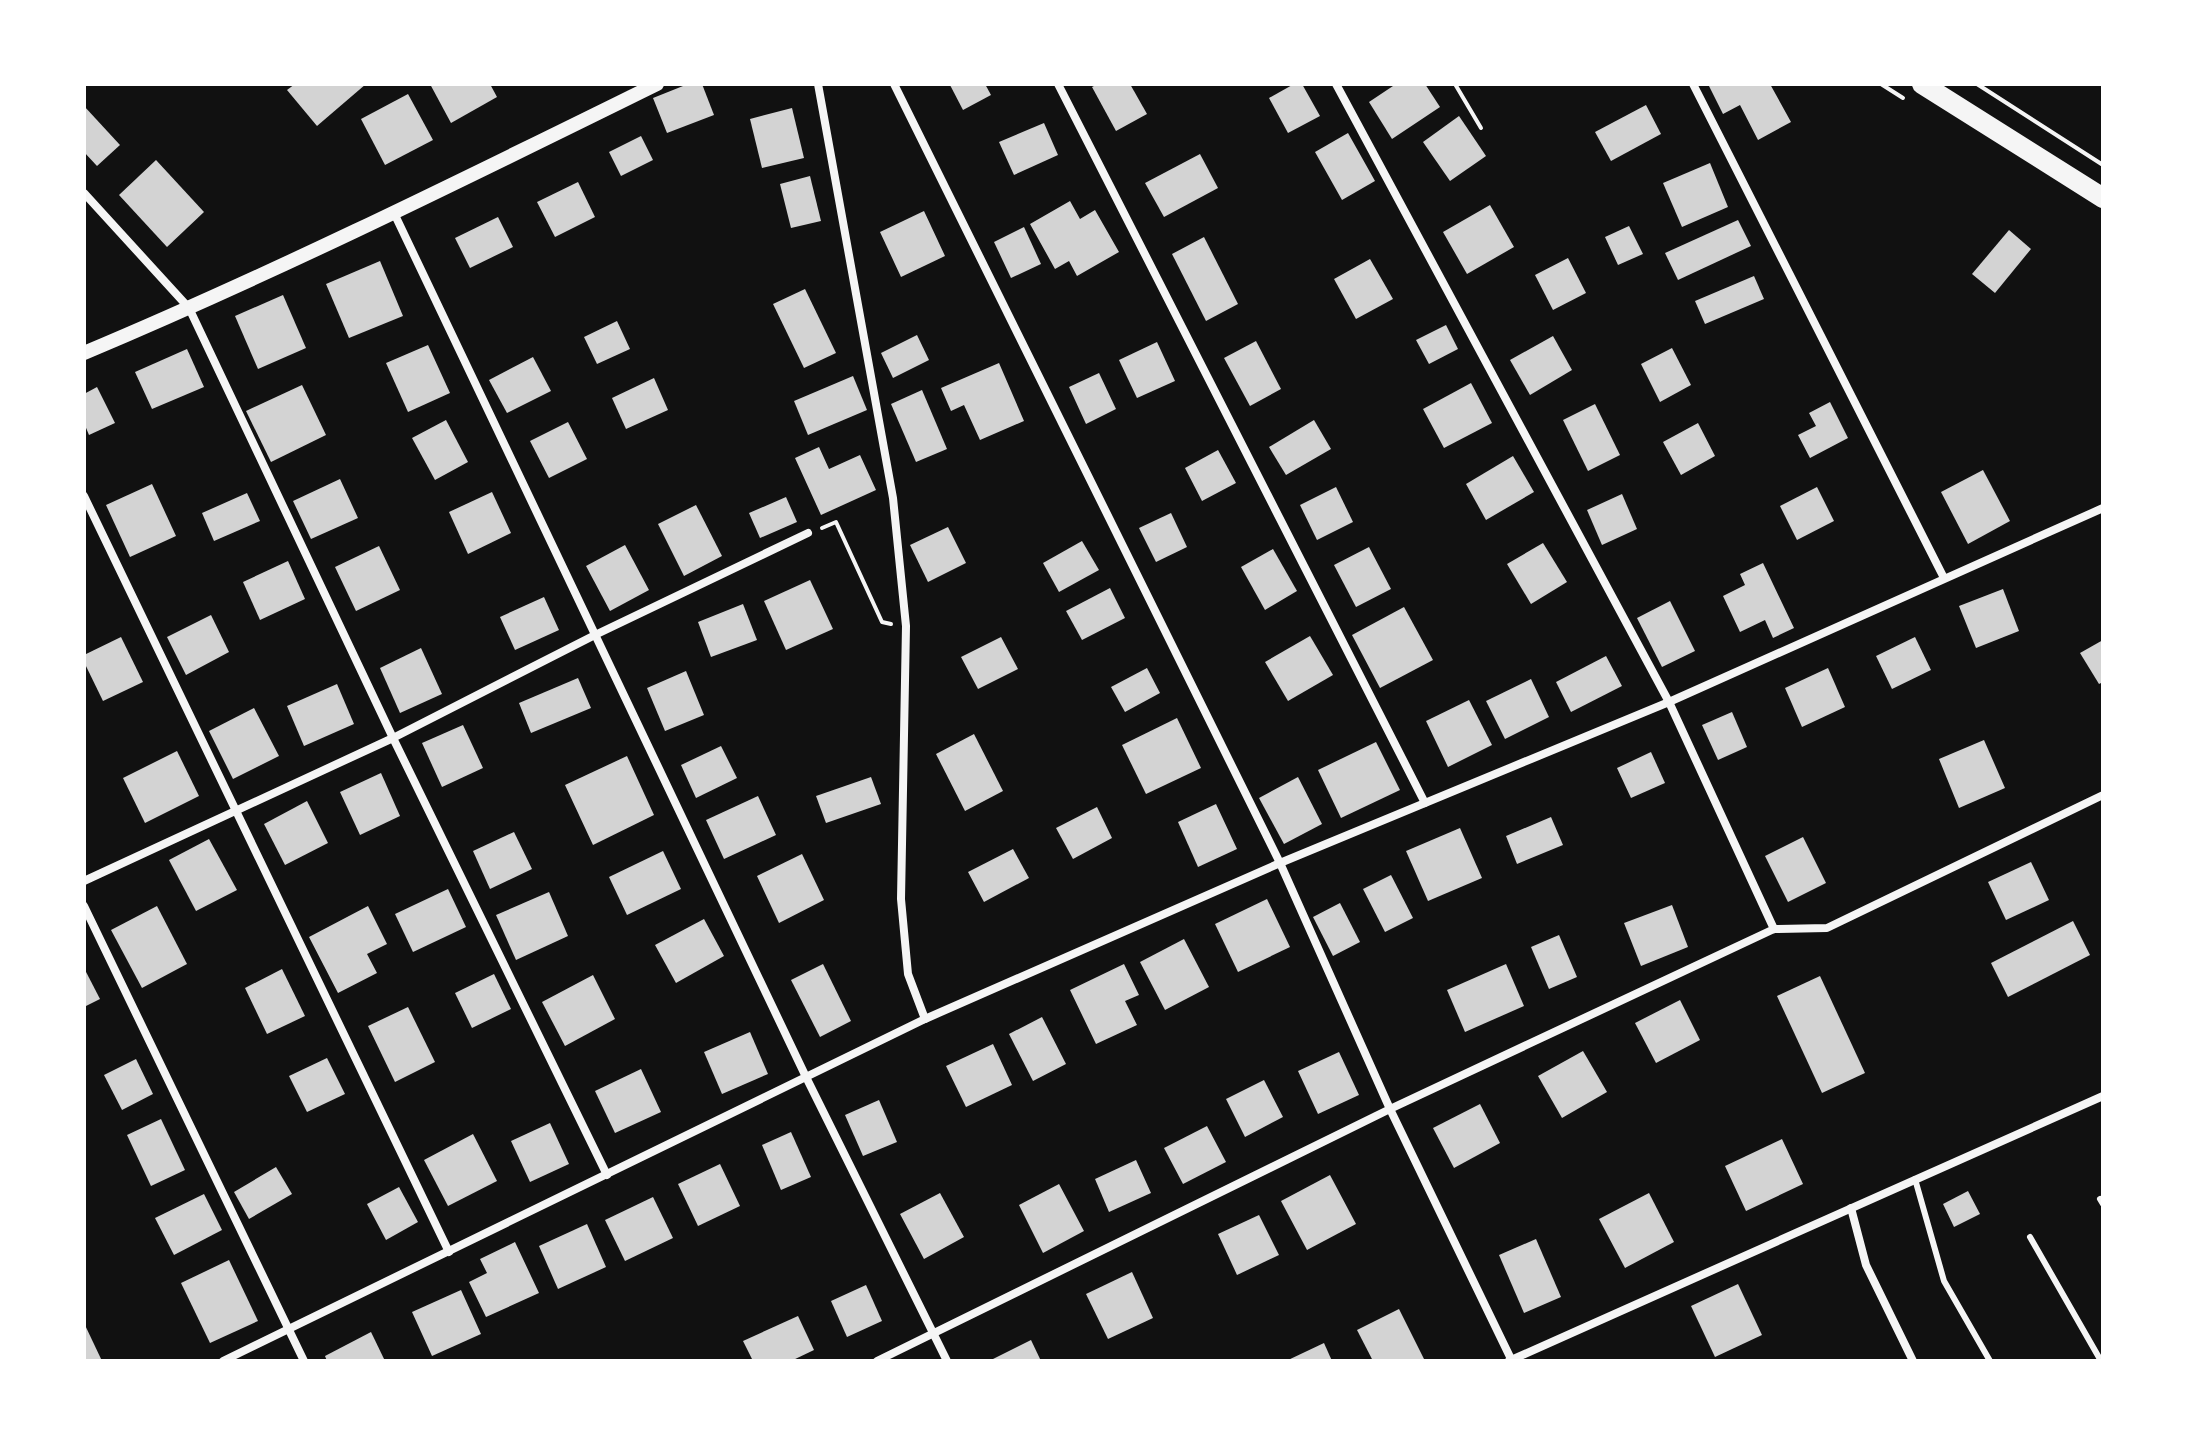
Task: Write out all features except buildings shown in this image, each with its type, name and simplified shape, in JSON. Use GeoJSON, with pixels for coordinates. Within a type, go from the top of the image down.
{"type":"FeatureCollection","features":[{"type":"Feature","properties":{"kind":"main road"},"geometry":{"type":"LineString","coordinates":[[1922,84],[2103,198]]}},
{"type":"Feature","properties":{"kind":"street"},"geometry":{"type":"LineString","coordinates":[[84,353],[394,213],[657,84]]}},
{"type":"Feature","properties":{"kind":"street"},"geometry":{"type":"LineString","coordinates":[[818,84],[893,498],[906,626],[901,899],[908,974],[925,1019]]}},
{"type":"Feature","properties":{"kind":"street"},"geometry":{"type":"LineString","coordinates":[[894,84],[1280,863],[1390,1109],[1511,1360],[2103,1096]]}},
{"type":"Feature","properties":{"kind":"street"},"geometry":{"type":"LineString","coordinates":[[1058,84],[1425,803]]}},
{"type":"Feature","properties":{"kind":"street"},"geometry":{"type":"LineString","coordinates":[[1336,84],[1669,702],[1774,929]]}},
{"type":"Feature","properties":{"kind":"street"},"geometry":{"type":"LineString","coordinates":[[1693,84],[1944,578]]}},
{"type":"Feature","properties":{"kind":"street"},"geometry":{"type":"LineString","coordinates":[[84,193],[189,308],[393,738],[607,1175]]}},
{"type":"Feature","properties":{"kind":"street"},"geometry":{"type":"LineString","coordinates":[[394,213],[806,1077],[947,1361]]}},
{"type":"Feature","properties":{"kind":"street"},"geometry":{"type":"LineString","coordinates":[[84,496],[449,1252]]}},
{"type":"Feature","properties":{"kind":"street"},"geometry":{"type":"LineString","coordinates":[[223,1361],[925,1019],[1280,863],[1669,702],[2103,509]]}},
{"type":"Feature","properties":{"kind":"street"},"geometry":{"type":"LineString","coordinates":[[84,881],[393,738],[595,635],[808,533]]}},
{"type":"Feature","properties":{"kind":"street"},"geometry":{"type":"LineString","coordinates":[[877,1361],[1390,1109],[1774,929],[1827,928],[2103,795]]}},
{"type":"Feature","properties":{"kind":"street"},"geometry":{"type":"LineString","coordinates":[[84,906],[304,1361]]}},
{"type":"Feature","properties":{"kind":"street"},"geometry":{"type":"LineString","coordinates":[[1851,1208],[1866,1265],[1913,1361]]}},
{"type":"Feature","properties":{"kind":"lane"},"geometry":{"type":"LineString","coordinates":[[1915,1179],[1944,1281],[1990,1361]]}},
{"type":"Feature","properties":{"kind":"lane"},"geometry":{"type":"LineString","coordinates":[[2030,1237],[2101,1361]]}},
{"type":"Feature","properties":{"kind":"path"},"geometry":{"type":"LineString","coordinates":[[1455,84],[1481,128]]}},
{"type":"Feature","properties":{"kind":"path"},"geometry":{"type":"LineString","coordinates":[[1977,84],[2103,165]]}},
{"type":"Feature","properties":{"kind":"path"},"geometry":{"type":"LineString","coordinates":[[808,533],[836,522],[882,622],[906,626]]}}]}
